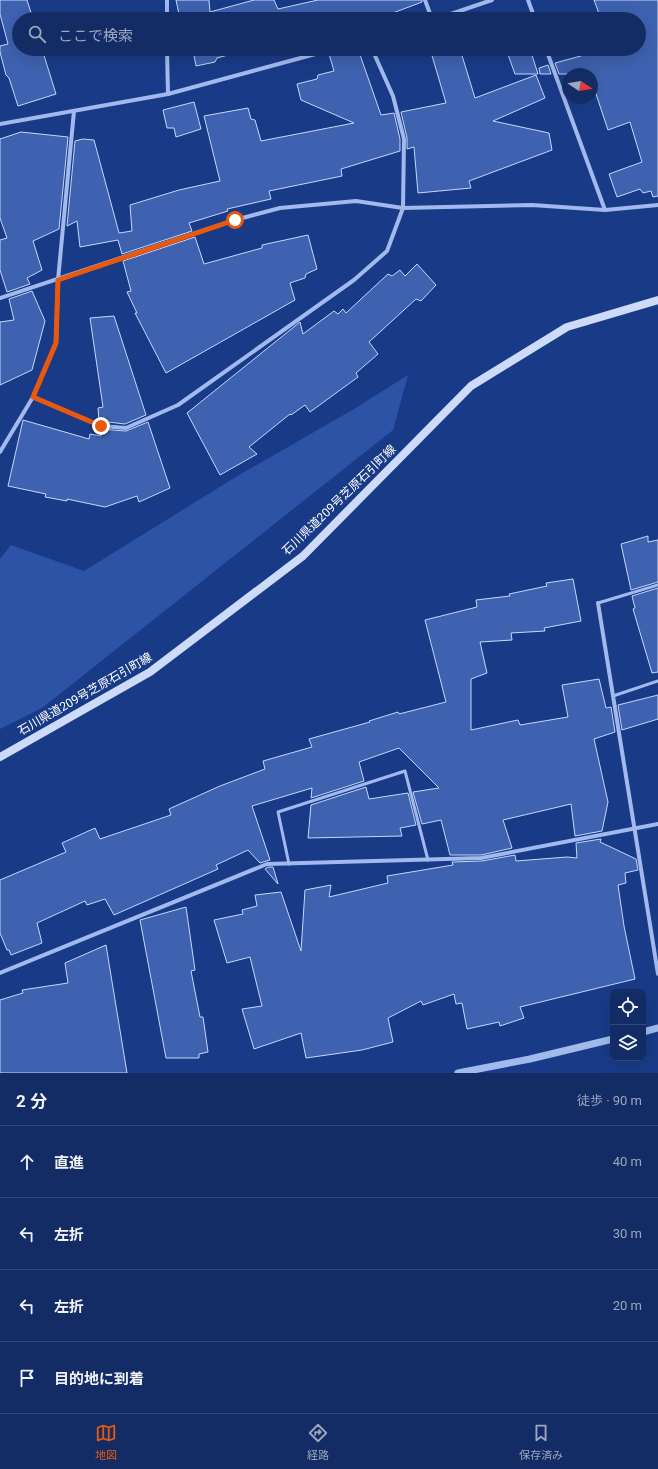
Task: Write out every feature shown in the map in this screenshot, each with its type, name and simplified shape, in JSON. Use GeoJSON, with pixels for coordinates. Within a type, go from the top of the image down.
{"type":"FeatureCollection","features":[{"type":"Feature","properties":{"kind":"main road","name":"石川県道209号芝原石引町線"},"geometry":{"type":"LineString","coordinates":[[0,758],[150,672],[303,556],[471,386],[567,327],[658,300]]}},
{"type":"Feature","properties":{"kind":"street"},"geometry":{"type":"LineString","coordinates":[[166,0],[167,12]]}},
{"type":"Feature","properties":{"kind":"street"},"geometry":{"type":"LineString","coordinates":[[425,0],[429,12]]}},
{"type":"Feature","properties":{"kind":"street"},"geometry":{"type":"LineString","coordinates":[[457,12],[492,0]]}},
{"type":"Feature","properties":{"kind":"street"},"geometry":{"type":"LineString","coordinates":[[528,0],[532,12]]}},
{"type":"Feature","properties":{"kind":"street"},"geometry":{"type":"LineString","coordinates":[[167,56],[168,94]]}},
{"type":"Feature","properties":{"kind":"street"},"geometry":{"type":"LineString","coordinates":[[0,124],[168,94],[308,56]]}},
{"type":"Feature","properties":{"kind":"street"},"geometry":{"type":"LineString","coordinates":[[33,397],[101,426],[126,428],[178,405],[354,280],[387,251],[403,208],[404,139],[393,96],[375,56]]}},
{"type":"Feature","properties":{"kind":"street"},"geometry":{"type":"LineString","coordinates":[[549,56],[604,210]]}},
{"type":"Feature","properties":{"kind":"street"},"geometry":{"type":"LineString","coordinates":[[0,452],[33,397],[56,343],[58,280],[74,111]]}},
{"type":"Feature","properties":{"kind":"street"},"geometry":{"type":"LineString","coordinates":[[0,298],[235,220],[280,208],[356,201],[403,208],[532,205],[604,210],[658,205]]}},
{"type":"Feature","properties":{"kind":"street"},"geometry":{"type":"LineString","coordinates":[[598,603],[658,974]]}},
{"type":"Feature","properties":{"kind":"street"},"geometry":{"type":"LineString","coordinates":[[0,973],[268,864],[481,858],[658,824]]}},
{"type":"Feature","properties":{"kind":"street"},"geometry":{"type":"LineString","coordinates":[[646,1031],[658,1028]]}},
{"type":"Feature","properties":{"kind":"street"},"geometry":{"type":"LineString","coordinates":[[458,1073],[530,1059],[610,1040]]}},
{"type":"Feature","properties":{"kind":"lane"},"geometry":{"type":"LineString","coordinates":[[598,603],[658,585]]}},
{"type":"Feature","properties":{"kind":"lane"},"geometry":{"type":"LineString","coordinates":[[613,696],[658,681]]}},
{"type":"Feature","properties":{"kind":"lane"},"geometry":{"type":"LineString","coordinates":[[289,864],[278,812],[405,771],[428,860]]}},
{"type":"Feature","properties":{"kind":"shaded area"},"geometry":{"type":"Polygon","coordinates":[[[408,375],[393,430],[42,708],[0,729],[0,559],[11,545],[84,571],[239,475],[354,409],[408,375]]]}},
{"type":"Feature","properties":{"kind":"building"},"geometry":{"type":"Polygon","coordinates":[[[0,0],[27,0],[31,12],[12,12],[12,56],[44,56],[56,94],[18,106],[9,78],[6,75],[0,52],[0,46],[8,44],[0,14],[0,0]]]}},
{"type":"Feature","properties":{"kind":"building"},"geometry":{"type":"Polygon","coordinates":[[[176,0],[209,0],[210,12],[179,12],[176,0]]]}},
{"type":"Feature","properties":{"kind":"building"},"geometry":{"type":"Polygon","coordinates":[[[254,0],[274,0],[278,9],[318,0],[422,0],[422,2],[396,12],[210,12],[254,0]]]}},
{"type":"Feature","properties":{"kind":"building"},"geometry":{"type":"Polygon","coordinates":[[[594,0],[658,0],[658,196],[653,197],[651,191],[643,193],[640,189],[617,197],[609,174],[642,162],[630,122],[608,130],[598,100],[598,68],[562,68],[562,74],[559,74],[555,63],[581,56],[646,56],[646,12],[598,12],[594,0]]]}},
{"type":"Feature","properties":{"kind":"building"},"geometry":{"type":"Polygon","coordinates":[[[194,56],[224,56],[217,58],[215,62],[196,66],[194,56]]]}},
{"type":"Feature","properties":{"kind":"building"},"geometry":{"type":"Polygon","coordinates":[[[330,56],[360,56],[381,115],[394,113],[400,139],[400,151],[341,169],[342,176],[269,191],[271,199],[227,209],[228,211],[189,223],[192,231],[122,254],[118,240],[80,247],[77,221],[67,226],[75,141],[83,139],[94,140],[119,233],[132,231],[130,205],[179,190],[220,181],[204,116],[248,108],[251,119],[255,120],[261,141],[354,123],[301,100],[297,84],[317,79],[318,75],[334,71],[330,56]]]}},
{"type":"Feature","properties":{"kind":"building"},"geometry":{"type":"Polygon","coordinates":[[[432,56],[462,56],[475,98],[536,75],[545,98],[493,121],[549,133],[552,150],[469,181],[471,188],[418,193],[414,147],[407,149],[407,138],[401,112],[446,103],[432,56]]]}},
{"type":"Feature","properties":{"kind":"building"},"geometry":{"type":"Polygon","coordinates":[[[509,56],[532,56],[538,74],[515,74],[509,56]]]}},
{"type":"Feature","properties":{"kind":"building"},"geometry":{"type":"Polygon","coordinates":[[[548,65],[551,74],[540,74],[539,68],[548,65]]]}},
{"type":"Feature","properties":{"kind":"building"},"geometry":{"type":"Polygon","coordinates":[[[194,102],[201,129],[176,137],[174,128],[167,128],[163,110],[194,102]]]}},
{"type":"Feature","properties":{"kind":"building"},"geometry":{"type":"Polygon","coordinates":[[[21,132],[68,137],[59,229],[33,241],[42,270],[27,278],[30,284],[7,292],[0,270],[0,240],[7,238],[0,218],[0,139],[21,132]]]}},
{"type":"Feature","properties":{"kind":"building"},"geometry":{"type":"Polygon","coordinates":[[[308,235],[317,269],[306,274],[305,278],[290,283],[295,300],[166,373],[135,313],[137,313],[127,292],[131,291],[123,261],[195,237],[204,264],[262,248],[262,245],[308,235]]]}},
{"type":"Feature","properties":{"kind":"building"},"geometry":{"type":"Polygon","coordinates":[[[417,264],[436,285],[421,301],[416,299],[369,342],[378,354],[356,373],[358,377],[310,412],[305,405],[291,415],[290,414],[249,447],[257,454],[220,475],[187,413],[300,322],[303,334],[334,311],[338,314],[343,309],[346,313],[388,274],[392,276],[400,270],[405,276],[417,264]]]}},
{"type":"Feature","properties":{"kind":"building"},"geometry":{"type":"Polygon","coordinates":[[[32,291],[45,321],[32,370],[0,385],[0,322],[14,320],[9,299],[32,291]]]}},
{"type":"Feature","properties":{"kind":"building"},"geometry":{"type":"Polygon","coordinates":[[[114,316],[146,415],[125,424],[99,421],[98,408],[103,407],[90,318],[114,316]]]}},
{"type":"Feature","properties":{"kind":"building"},"geometry":{"type":"Polygon","coordinates":[[[23,420],[89,439],[90,434],[101,436],[100,429],[126,431],[148,422],[170,488],[139,502],[137,496],[105,507],[67,499],[67,501],[45,497],[46,494],[8,486],[23,420]]]}},
{"type":"Feature","properties":{"kind":"building"},"geometry":{"type":"Polygon","coordinates":[[[648,536],[648,542],[658,540],[658,582],[631,590],[621,544],[648,536]]]}},
{"type":"Feature","properties":{"kind":"building"},"geometry":{"type":"Polygon","coordinates":[[[573,579],[581,621],[544,628],[545,631],[511,633],[512,640],[480,642],[487,673],[471,679],[471,730],[518,720],[520,725],[568,717],[562,685],[599,679],[606,708],[611,707],[615,732],[594,739],[608,802],[602,831],[575,836],[571,804],[503,820],[512,848],[481,855],[450,855],[441,820],[422,824],[413,792],[439,788],[399,748],[359,762],[364,781],[311,798],[312,788],[252,806],[270,860],[260,863],[248,850],[216,865],[218,869],[114,915],[105,899],[87,905],[85,901],[37,923],[42,943],[11,955],[9,950],[7,950],[0,933],[0,880],[66,852],[62,843],[95,828],[100,839],[171,815],[169,809],[220,786],[265,769],[263,761],[312,747],[309,739],[370,722],[369,721],[398,712],[399,714],[446,702],[425,620],[477,607],[476,600],[510,596],[509,594],[547,586],[546,583],[573,579]]]}},
{"type":"Feature","properties":{"kind":"building"},"geometry":{"type":"Polygon","coordinates":[[[658,588],[658,672],[652,673],[633,609],[635,608],[632,596],[658,588]]]}},
{"type":"Feature","properties":{"kind":"building"},"geometry":{"type":"Polygon","coordinates":[[[658,695],[658,719],[622,730],[618,705],[658,695]]]}},
{"type":"Feature","properties":{"kind":"building"},"geometry":{"type":"Polygon","coordinates":[[[366,787],[369,799],[408,793],[416,825],[400,828],[402,836],[308,838],[311,805],[366,787]]]}},
{"type":"Feature","properties":{"kind":"building"},"geometry":{"type":"Polygon","coordinates":[[[601,839],[600,842],[636,859],[638,870],[625,873],[626,883],[618,885],[624,926],[635,979],[520,1007],[524,1018],[500,1026],[499,1022],[467,1029],[462,1003],[456,1004],[454,994],[423,1005],[421,1001],[388,1018],[393,1042],[362,1050],[306,1058],[301,1033],[254,1049],[242,1009],[262,1006],[250,957],[227,963],[214,920],[243,914],[242,910],[257,906],[255,895],[281,892],[301,951],[305,890],[331,885],[329,897],[388,883],[387,876],[453,865],[452,862],[482,861],[515,855],[516,861],[567,857],[577,858],[576,843],[601,839]]]}},
{"type":"Feature","properties":{"kind":"building"},"geometry":{"type":"Polygon","coordinates":[[[268,867],[273,867],[278,884],[265,869],[268,867]]]}},
{"type":"Feature","properties":{"kind":"building"},"geometry":{"type":"Polygon","coordinates":[[[186,907],[195,970],[191,971],[200,1017],[203,1017],[208,1052],[199,1054],[199,1058],[166,1058],[140,920],[186,907]]]}},
{"type":"Feature","properties":{"kind":"building"},"geometry":{"type":"Polygon","coordinates":[[[106,945],[127,1073],[0,1073],[0,1000],[23,993],[22,990],[68,983],[65,963],[106,945]]]}},
{"type":"Feature","properties":{"kind":"route"},"geometry":{"type":"LineString","coordinates":[[101,426],[33,397],[56,343],[58,280],[235,220]]}}]}
